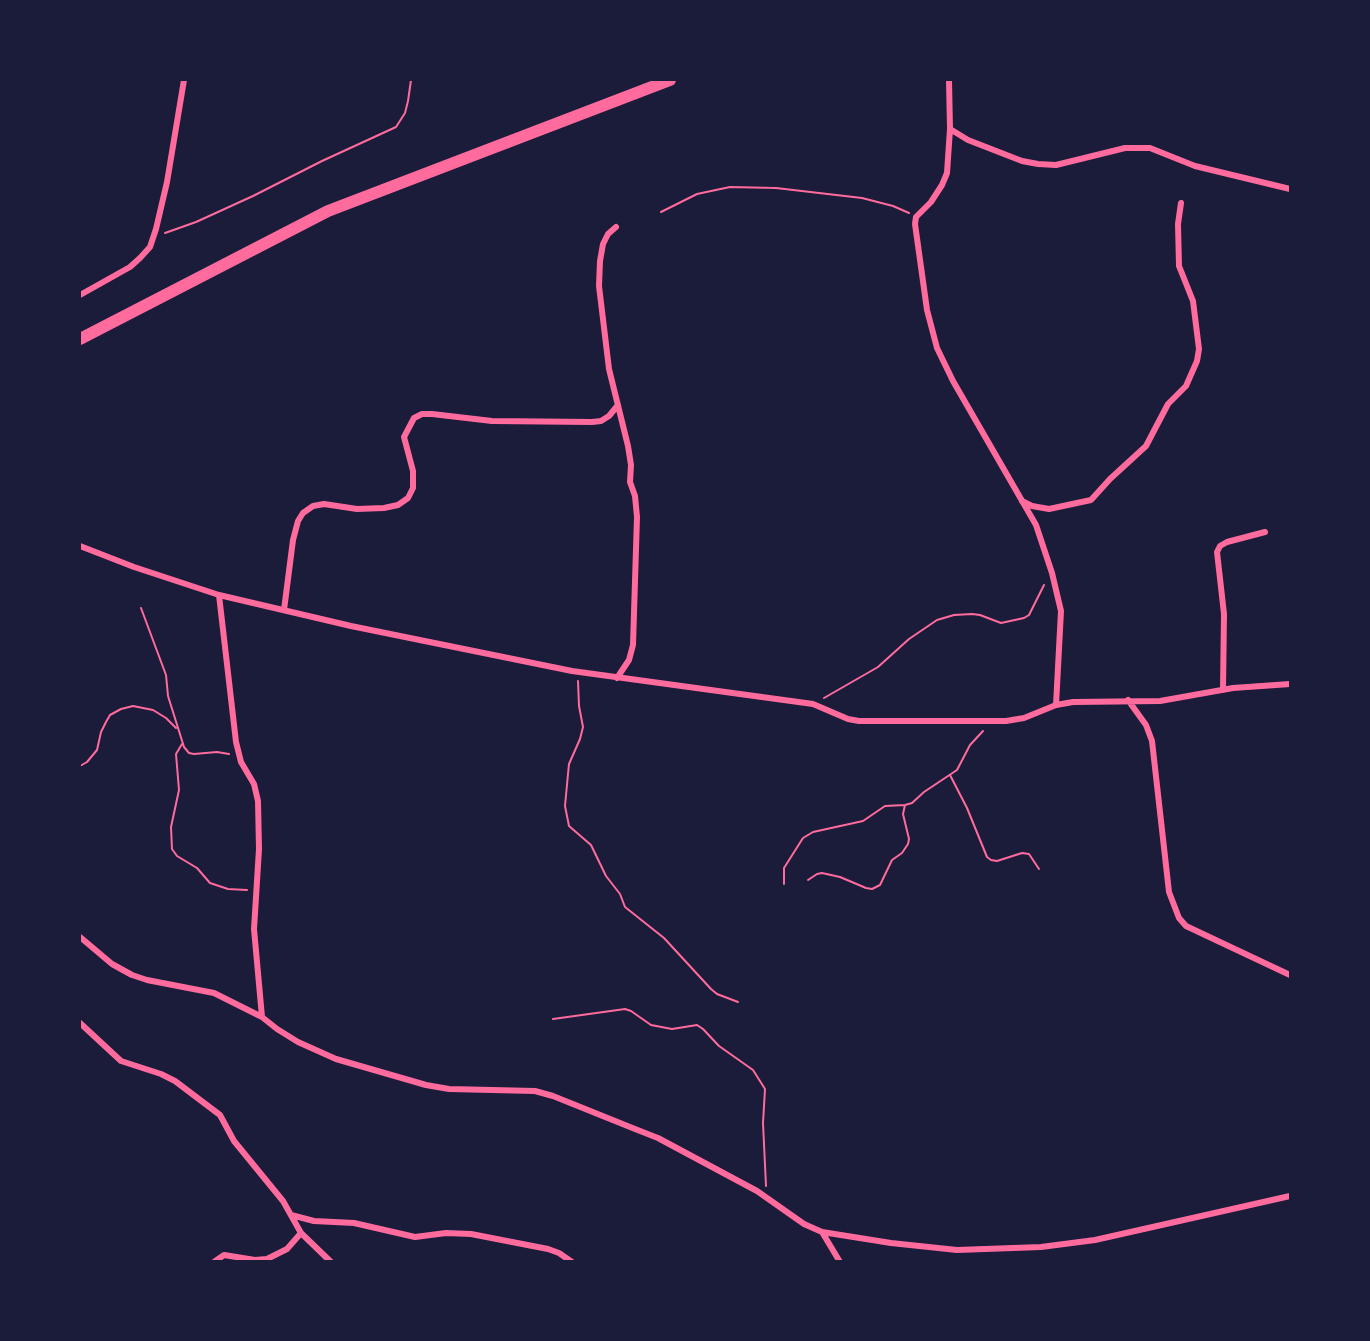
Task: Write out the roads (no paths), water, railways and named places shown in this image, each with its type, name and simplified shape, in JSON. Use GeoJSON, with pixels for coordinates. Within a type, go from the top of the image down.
{"type":"FeatureCollection","features":[{"type":"Feature","properties":{"kind":"main road"},"geometry":{"type":"LineString","coordinates":[[80,339],[328,211],[670,80]]}},
{"type":"Feature","properties":{"kind":"street"},"geometry":{"type":"LineString","coordinates":[[80,295],[130,267],[150,247],[167,182],[184,80]]}},
{"type":"Feature","properties":{"kind":"street"},"geometry":{"type":"LineString","coordinates":[[949,80],[950,129],[947,172],[931,202],[916,217],[916,235],[927,310],[937,348],[982,434],[1036,525],[1052,573],[1061,611],[1056,705]]}},
{"type":"Feature","properties":{"kind":"street"},"geometry":{"type":"LineString","coordinates":[[950,129],[968,140],[1022,161],[1056,165],[1125,148],[1150,148],[1195,166],[1290,189]]}},
{"type":"Feature","properties":{"kind":"street"},"geometry":{"type":"LineString","coordinates":[[1021,500],[1032,506],[1049,509],[1091,500],[1146,446],[1168,404],[1186,386],[1197,361],[1199,349],[1193,301],[1179,266],[1178,224],[1181,203]]}},
{"type":"Feature","properties":{"kind":"street"},"geometry":{"type":"LineString","coordinates":[[616,227],[608,234],[603,244],[599,275],[609,369],[628,446],[631,465],[630,482],[635,496],[637,517],[633,645],[628,660],[617,678]]}},
{"type":"Feature","properties":{"kind":"street"},"geometry":{"type":"LineString","coordinates":[[284,610],[294,540],[298,521],[303,513],[313,506],[324,504],[384,508],[398,505],[408,498],[413,488],[412,471],[404,436],[414,418],[422,414],[432,414],[492,421],[592,422],[601,421],[609,416],[618,405]]}},
{"type":"Feature","properties":{"kind":"street"},"geometry":{"type":"LineString","coordinates":[[1223,690],[1224,614],[1217,552],[1220,546],[1227,542],[1266,532]]}},
{"type":"Feature","properties":{"kind":"street"},"geometry":{"type":"LineString","coordinates":[[80,546],[125,564],[219,594],[351,627],[572,671],[813,704],[848,719],[859,721],[991,722],[1024,718],[1056,705],[1090,700],[1160,701],[1223,690],[1290,684]]}},
{"type":"Feature","properties":{"kind":"street"},"geometry":{"type":"LineString","coordinates":[[219,594],[236,742],[241,762],[254,784],[258,801],[259,838],[254,929],[262,1017]]}},
{"type":"Feature","properties":{"kind":"street"},"geometry":{"type":"LineString","coordinates":[[1128,700],[1146,725],[1152,741],[1169,892],[1179,918],[1186,926],[1290,975]]}},
{"type":"Feature","properties":{"kind":"street"},"geometry":{"type":"LineString","coordinates":[[80,937],[112,964],[132,975],[214,993],[262,1017],[290,1038],[336,1059],[426,1085],[449,1089],[522,1090],[554,1096],[658,1138],[766,1198],[804,1224],[822,1232],[957,1250],[1041,1247],[1095,1240],[1290,1196]]}},
{"type":"Feature","properties":{"kind":"street"},"geometry":{"type":"LineString","coordinates":[[80,1023],[121,1061],[175,1081],[215,1111],[226,1124],[234,1141],[273,1187],[301,1233],[332,1261]]}},
{"type":"Feature","properties":{"kind":"street"},"geometry":{"type":"LineString","coordinates":[[291,1215],[314,1221],[354,1223],[415,1237],[446,1233],[471,1234],[559,1253],[572,1262]]}},
{"type":"Feature","properties":{"kind":"street"},"geometry":{"type":"LineString","coordinates":[[822,1232],[840,1262]]}},
{"type":"Feature","properties":{"kind":"street"},"geometry":{"type":"LineString","coordinates":[[214,1262],[224,1256],[255,1260],[267,1259],[287,1249],[301,1233]]}}]}
